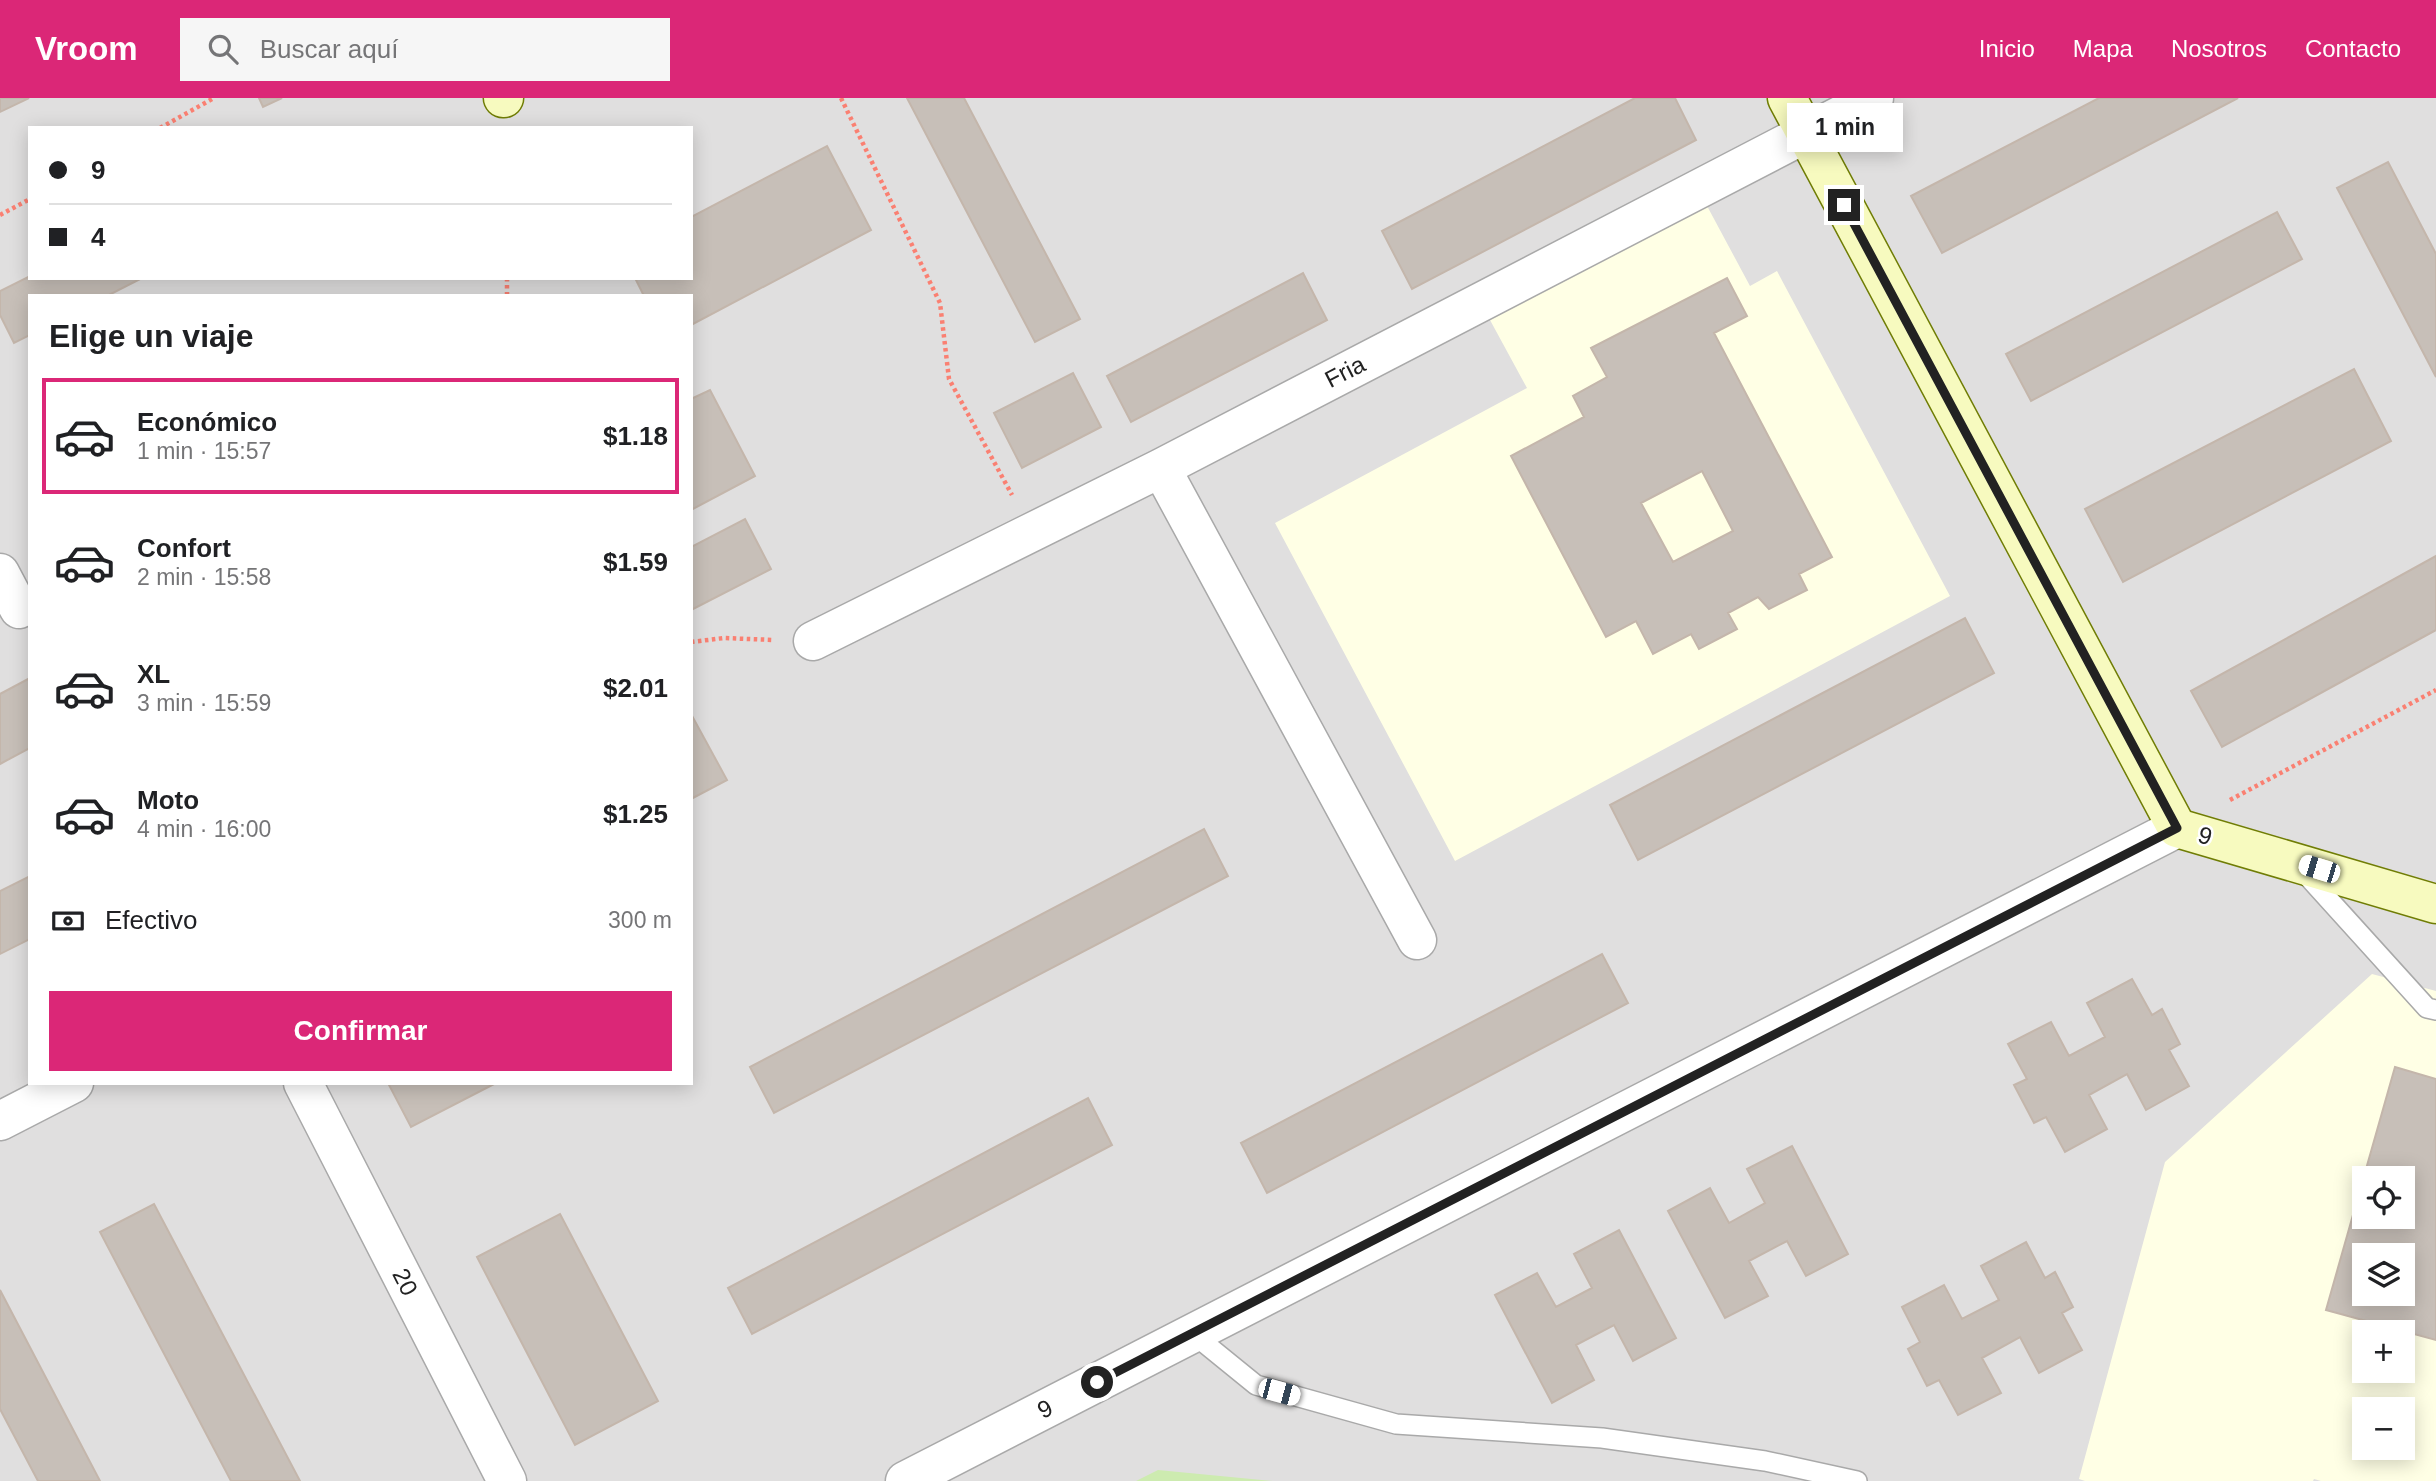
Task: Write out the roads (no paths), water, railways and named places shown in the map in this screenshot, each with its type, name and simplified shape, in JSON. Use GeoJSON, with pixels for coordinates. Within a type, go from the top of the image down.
{"type":"FeatureCollection","features":[{"type":"Feature","properties":{"kind":"street"},"geometry":{"type":"LineString","coordinates":[[1787,98],[2177,828]]}},
{"type":"Feature","properties":{"kind":"street","name":"Fria"},"geometry":{"type":"LineString","coordinates":[[813,641],[1161,468],[1874,98]]}},
{"type":"Feature","properties":{"kind":"street"},"geometry":{"type":"LineString","coordinates":[[1161,468],[1417,940]]}},
{"type":"Feature","properties":{"kind":"street"},"geometry":{"type":"LineString","coordinates":[[0,573],[19,609]]}},
{"type":"Feature","properties":{"kind":"street","name":"9"},"geometry":{"type":"LineString","coordinates":[[905,1481],[2177,828],[2436,904]]}},
{"type":"Feature","properties":{"kind":"street"},"geometry":{"type":"LineString","coordinates":[[0,1121],[70,1085]]}},
{"type":"Feature","properties":{"kind":"street","name":"20"},"geometry":{"type":"LineString","coordinates":[[304,1085],[507,1481]]}},
{"type":"Feature","properties":{"kind":"lane"},"geometry":{"type":"LineString","coordinates":[[2295,862],[2427,1008],[2436,1010]]}},
{"type":"Feature","properties":{"kind":"lane"},"geometry":{"type":"LineString","coordinates":[[1192,1333],[1256,1385],[1396,1424],[1602,1438],[1765,1461],[1857,1481]]}}]}
